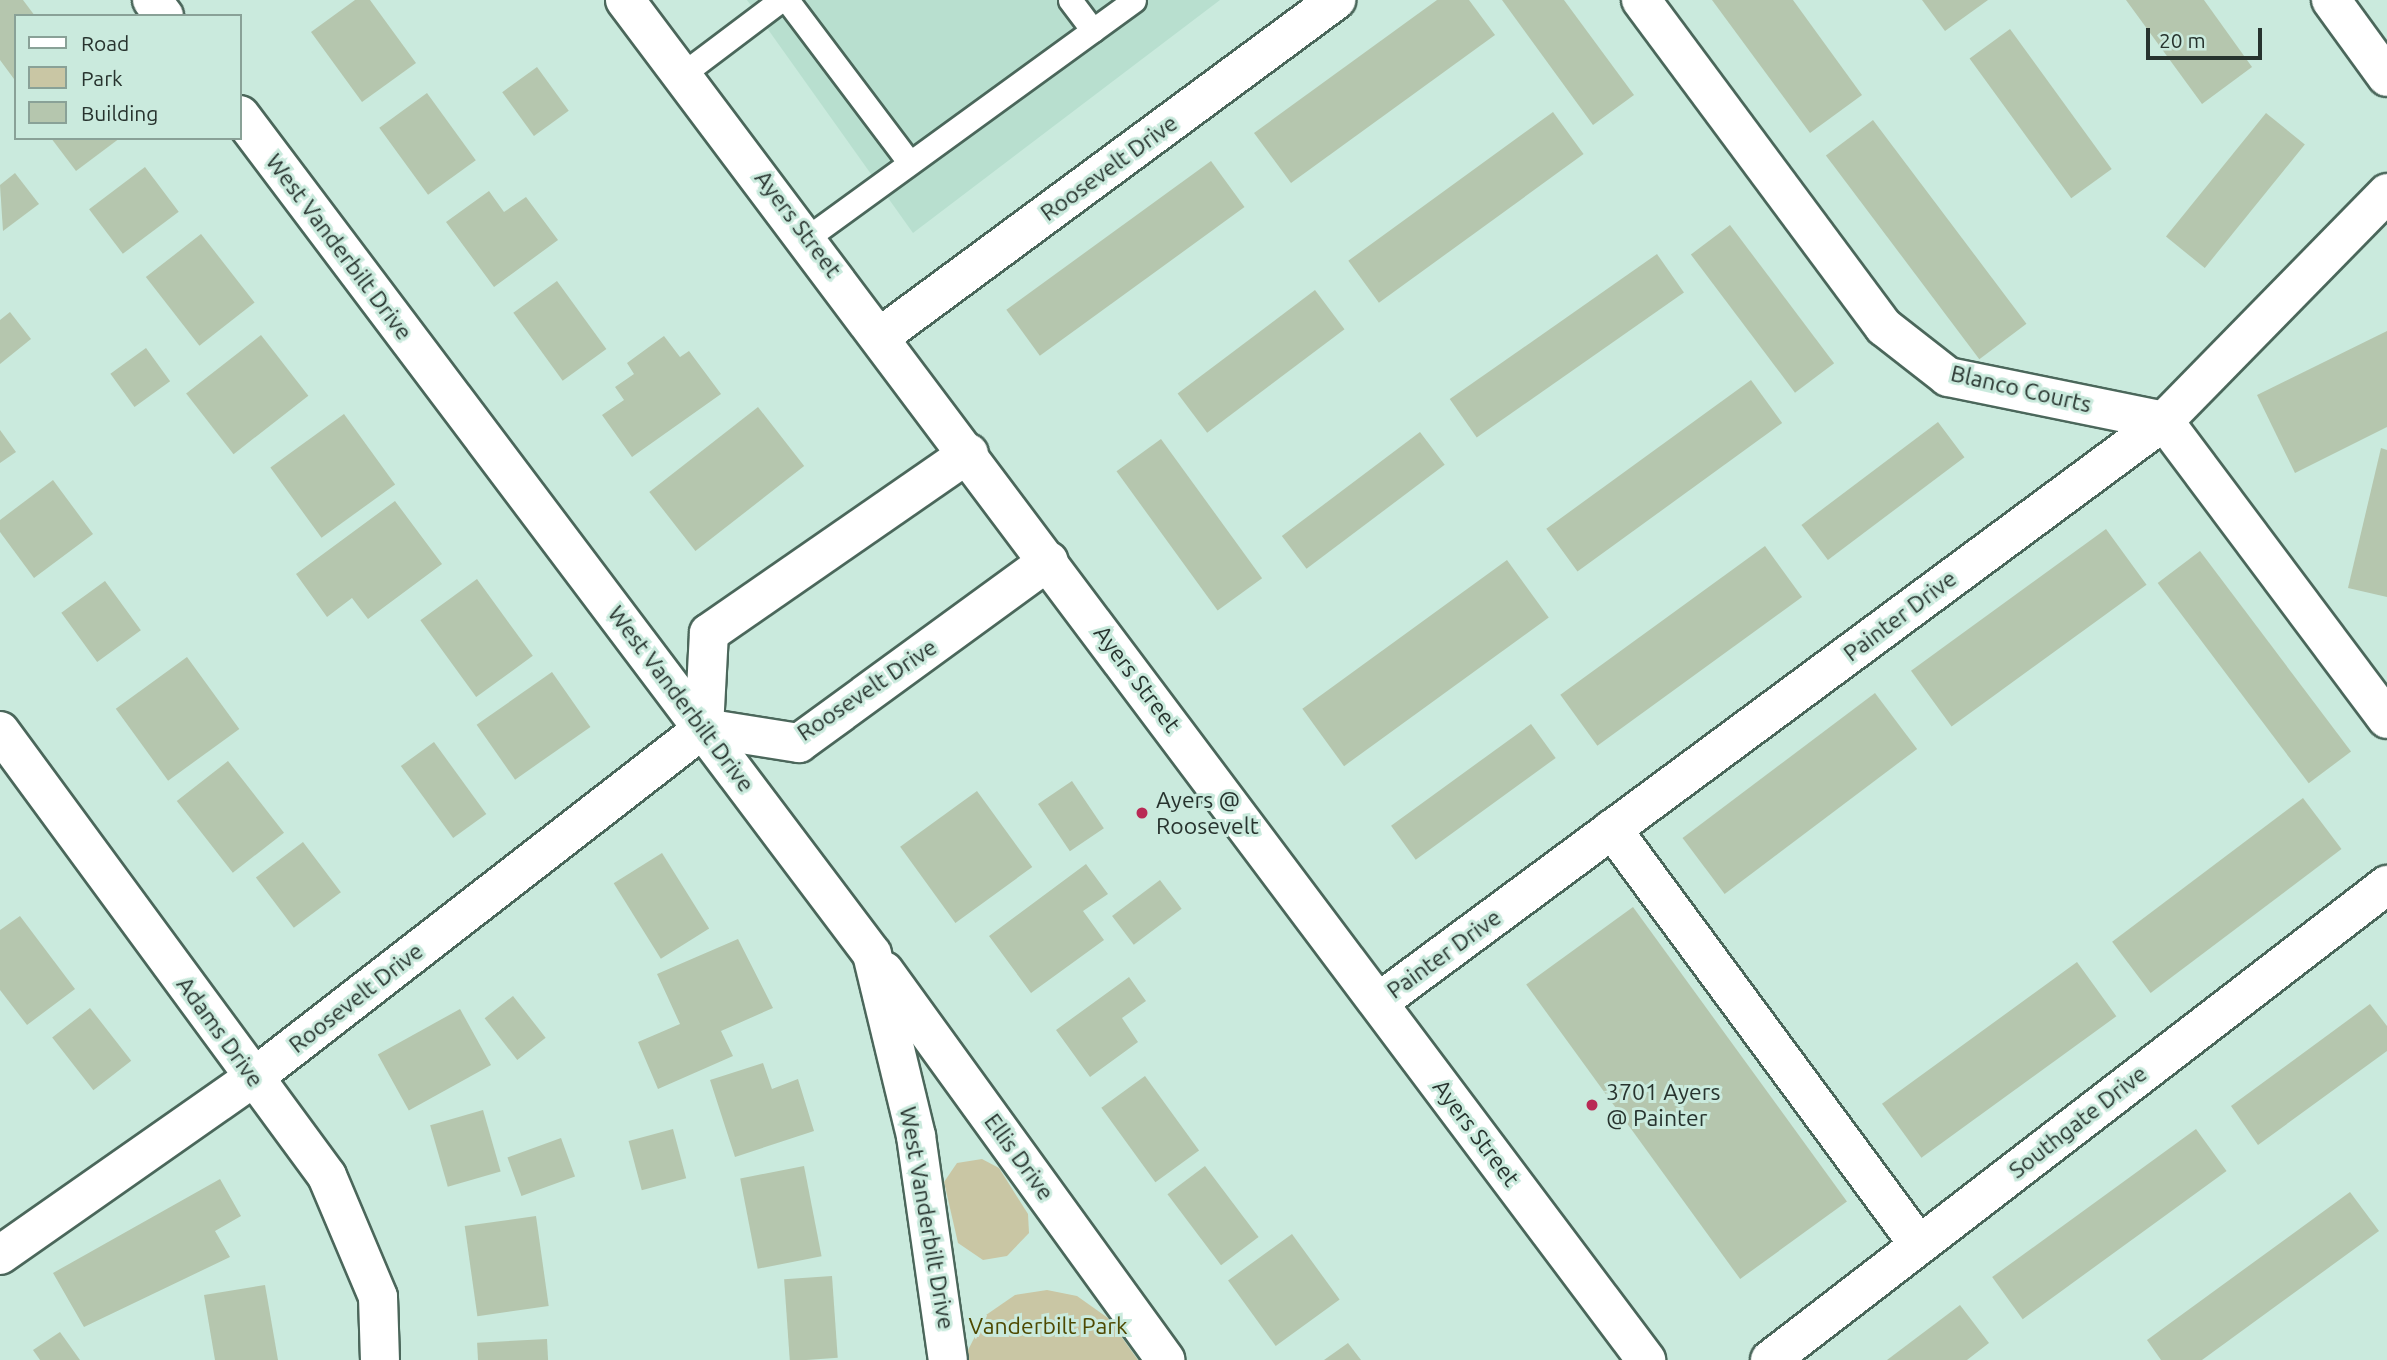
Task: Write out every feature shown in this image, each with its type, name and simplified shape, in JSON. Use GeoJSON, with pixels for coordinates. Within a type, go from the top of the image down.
{"type":"FeatureCollection","features":[{"type":"Feature","properties":{"kind":"street","name":"Ayers Street"},"geometry":{"type":"LineString","coordinates":[[625,0],[684,73],[1646,1360]]}},
{"type":"Feature","properties":{"kind":"street","name":"Roosevelt Drive"},"geometry":{"type":"LineString","coordinates":[[881,336],[1336,0]]}},
{"type":"Feature","properties":{"kind":"street","name":"Blanco Courts"},"geometry":{"type":"LineString","coordinates":[[1641,0],[1884,327],[1948,377],[2164,421]]}},
{"type":"Feature","properties":{"kind":"street"},"geometry":{"type":"LineString","coordinates":[[2331,0],[2387,76]]}},
{"type":"Feature","properties":{"kind":"street","name":"West Vanderbilt Drive"},"geometry":{"type":"LineString","coordinates":[[242,118],[872,954],[916,1136],[948,1360]]}},
{"type":"Feature","properties":{"kind":"street","name":"Painter Drive"},"geometry":{"type":"LineString","coordinates":[[1379,1002],[2164,421],[2387,192]]}},
{"type":"Feature","properties":{"kind":"street"},"geometry":{"type":"LineString","coordinates":[[2164,421],[2387,719]]}},
{"type":"Feature","properties":{"kind":"street"},"geometry":{"type":"LineString","coordinates":[[704,728],[709,633],[969,453]]}},
{"type":"Feature","properties":{"kind":"street","name":"Roosevelt Drive"},"geometry":{"type":"LineString","coordinates":[[0,1255],[253,1078],[704,728],[799,743],[1049,561]]}},
{"type":"Feature","properties":{"kind":"street","name":"Adams Drive"},"geometry":{"type":"LineString","coordinates":[[0,731],[327,1176],[378,1297],[380,1360]]}},
{"type":"Feature","properties":{"kind":"street"},"geometry":{"type":"LineString","coordinates":[[1612,829],[1919,1245]]}},
{"type":"Feature","properties":{"kind":"street","name":"Southgate Drive"},"geometry":{"type":"LineString","coordinates":[[1770,1360],[2387,885]]}},
{"type":"Feature","properties":{"kind":"street","name":"Ellis Drive"},"geometry":{"type":"LineString","coordinates":[[872,954],[1166,1360]]}},
{"type":"Feature","properties":{"kind":"lane"},"geometry":{"type":"LineString","coordinates":[[684,73],[781,0]]}},
{"type":"Feature","properties":{"kind":"lane"},"geometry":{"type":"LineString","coordinates":[[787,0],[909,162]]}},
{"type":"Feature","properties":{"kind":"lane"},"geometry":{"type":"LineString","coordinates":[[1070,0],[1093,30]]}},
{"type":"Feature","properties":{"kind":"lane"},"geometry":{"type":"LineString","coordinates":[[807,237],[1134,0]]}},
{"type":"Feature","properties":{"kind":"shaded area"},"geometry":{"type":"Polygon","coordinates":[[[747,0],[1220,0],[913,233],[747,0]]]}},
{"type":"Feature","properties":{"kind":"green space"},"geometry":{"type":"Polygon","coordinates":[[[982,1159],[999,1168],[1028,1214],[1029,1233],[1007,1256],[983,1260],[958,1243],[944,1182],[957,1163],[982,1159]]]}},
{"type":"Feature","properties":{"kind":"green space","name":"Vanderbilt Park"},"geometry":{"type":"Polygon","coordinates":[[[1047,1290],[1077,1296],[1108,1318],[1138,1360],[968,1360],[967,1352],[986,1315],[1015,1295],[1047,1290]]]}},
{"type":"Feature","properties":{"kind":"building"},"geometry":{"type":"Polygon","coordinates":[[[0,0],[23,0],[34,14],[14,14],[14,79],[0,60],[0,0]]]}},
{"type":"Feature","properties":{"kind":"building"},"geometry":{"type":"Polygon","coordinates":[[[355,0],[370,0],[416,63],[362,102],[311,32],[355,0]]]}},
{"type":"Feature","properties":{"kind":"building"},"geometry":{"type":"Polygon","coordinates":[[[1437,0],[1469,0],[1495,35],[1291,183],[1254,133],[1437,0]]]}},
{"type":"Feature","properties":{"kind":"building"},"geometry":{"type":"Polygon","coordinates":[[[1502,0],[1564,0],[1634,95],[1593,125],[1502,0]]]}},
{"type":"Feature","properties":{"kind":"building"},"geometry":{"type":"Polygon","coordinates":[[[1712,0],[1793,0],[1862,95],[1810,133],[1712,0]]]}},
{"type":"Feature","properties":{"kind":"building"},"geometry":{"type":"Polygon","coordinates":[[[1922,0],[1988,0],[1945,31],[1922,0]]]}},
{"type":"Feature","properties":{"kind":"building"},"geometry":{"type":"Polygon","coordinates":[[[2126,0],[2204,0],[2252,67],[2202,104],[2126,0]]]}},
{"type":"Feature","properties":{"kind":"building"},"geometry":{"type":"Polygon","coordinates":[[[2010,29],[2112,169],[2071,198],[1970,58],[2010,29]]]}},
{"type":"Feature","properties":{"kind":"building"},"geometry":{"type":"Polygon","coordinates":[[[537,67],[569,111],[534,136],[502,92],[537,67]]]}},
{"type":"Feature","properties":{"kind":"building"},"geometry":{"type":"Polygon","coordinates":[[[427,93],[476,160],[428,195],[379,128],[427,93]]]}},
{"type":"Feature","properties":{"kind":"building"},"geometry":{"type":"Polygon","coordinates":[[[1553,112],[1584,154],[1379,303],[1348,261],[1553,112]]]}},
{"type":"Feature","properties":{"kind":"building"},"geometry":{"type":"Polygon","coordinates":[[[2266,113],[2305,144],[2205,268],[2166,237],[2266,113]]]}},
{"type":"Feature","properties":{"kind":"building"},"geometry":{"type":"Polygon","coordinates":[[[1873,120],[2026,324],[1979,359],[1826,156],[1873,120]]]}},
{"type":"Feature","properties":{"kind":"building"},"geometry":{"type":"Polygon","coordinates":[[[53,140],[117,140],[76,171],[53,140]]]}},
{"type":"Feature","properties":{"kind":"building"},"geometry":{"type":"Polygon","coordinates":[[[1211,161],[1245,207],[1040,356],[1006,310],[1211,161]]]}},
{"type":"Feature","properties":{"kind":"building"},"geometry":{"type":"Polygon","coordinates":[[[145,167],[179,212],[123,254],[89,209],[145,167]]]}},
{"type":"Feature","properties":{"kind":"building"},"geometry":{"type":"Polygon","coordinates":[[[15,173],[39,204],[3,231],[0,185],[15,173]]]}},
{"type":"Feature","properties":{"kind":"building"},"geometry":{"type":"Polygon","coordinates":[[[489,191],[504,212],[526,197],[558,240],[494,287],[446,222],[489,191]]]}},
{"type":"Feature","properties":{"kind":"building"},"geometry":{"type":"Polygon","coordinates":[[[1730,225],[1834,363],[1795,393],[1691,254],[1730,225]]]}},
{"type":"Feature","properties":{"kind":"building"},"geometry":{"type":"Polygon","coordinates":[[[201,234],[255,303],[199,346],[146,277],[201,234]]]}},
{"type":"Feature","properties":{"kind":"building"},"geometry":{"type":"Polygon","coordinates":[[[1657,254],[1684,293],[1477,438],[1450,399],[1657,254]]]}},
{"type":"Feature","properties":{"kind":"building"},"geometry":{"type":"Polygon","coordinates":[[[557,281],[606,349],[563,381],[513,313],[557,281]]]}},
{"type":"Feature","properties":{"kind":"building"},"geometry":{"type":"Polygon","coordinates":[[[1315,290],[1344,329],[1207,433],[1178,394],[1315,290]]]}},
{"type":"Feature","properties":{"kind":"building"},"geometry":{"type":"Polygon","coordinates":[[[10,312],[31,339],[0,364],[0,320],[10,312]]]}},
{"type":"Feature","properties":{"kind":"building"},"geometry":{"type":"Polygon","coordinates":[[[2387,331],[2387,427],[2295,473],[2257,395],[2387,331]]]}},
{"type":"Feature","properties":{"kind":"building"},"geometry":{"type":"Polygon","coordinates":[[[261,335],[308,396],[234,454],[186,393],[261,335]]]}},
{"type":"Feature","properties":{"kind":"building"},"geometry":{"type":"Polygon","coordinates":[[[664,336],[680,357],[689,351],[721,394],[632,457],[602,415],[624,400],[615,387],[634,374],[627,363],[664,336]]]}},
{"type":"Feature","properties":{"kind":"building"},"geometry":{"type":"Polygon","coordinates":[[[146,348],[170,381],[135,407],[110,374],[146,348]]]}},
{"type":"Feature","properties":{"kind":"building"},"geometry":{"type":"Polygon","coordinates":[[[1751,380],[1782,423],[1577,572],[1546,529],[1751,380]]]}},
{"type":"Feature","properties":{"kind":"building"},"geometry":{"type":"Polygon","coordinates":[[[758,407],[804,466],[695,551],[649,492],[758,407]]]}},
{"type":"Feature","properties":{"kind":"building"},"geometry":{"type":"Polygon","coordinates":[[[344,414],[395,484],[322,538],[270,467],[344,414]]]}},
{"type":"Feature","properties":{"kind":"building"},"geometry":{"type":"Polygon","coordinates":[[[1938,422],[1964,457],[1828,560],[1801,525],[1938,422]]]}},
{"type":"Feature","properties":{"kind":"building"},"geometry":{"type":"Polygon","coordinates":[[[0,430],[16,452],[0,463],[0,430]]]}},
{"type":"Feature","properties":{"kind":"building"},"geometry":{"type":"Polygon","coordinates":[[[1420,432],[1445,465],[1307,569],[1282,536],[1420,432]]]}},
{"type":"Feature","properties":{"kind":"building"},"geometry":{"type":"Polygon","coordinates":[[[1161,439],[1262,578],[1218,610],[1117,471],[1161,439]]]}},
{"type":"Feature","properties":{"kind":"building"},"geometry":{"type":"Polygon","coordinates":[[[2381,448],[2387,450],[2387,597],[2348,588],[2381,448]]]}},
{"type":"Feature","properties":{"kind":"building"},"geometry":{"type":"Polygon","coordinates":[[[53,480],[93,534],[34,578],[0,532],[0,520],[53,480]]]}},
{"type":"Feature","properties":{"kind":"building"},"geometry":{"type":"Polygon","coordinates":[[[395,501],[442,564],[368,619],[352,598],[327,617],[296,574],[395,501]]]}},
{"type":"Feature","properties":{"kind":"building"},"geometry":{"type":"Polygon","coordinates":[[[2106,529],[2147,585],[1952,726],[1911,671],[2106,529]]]}},
{"type":"Feature","properties":{"kind":"building"},"geometry":{"type":"Polygon","coordinates":[[[1765,546],[1802,597],[1597,746],[1560,695],[1765,546]]]}},
{"type":"Feature","properties":{"kind":"building"},"geometry":{"type":"Polygon","coordinates":[[[2200,551],[2351,751],[2309,783],[2158,583],[2200,551]]]}},
{"type":"Feature","properties":{"kind":"building"},"geometry":{"type":"Polygon","coordinates":[[[1507,560],[1549,617],[1344,766],[1302,709],[1507,560]]]}},
{"type":"Feature","properties":{"kind":"building"},"geometry":{"type":"Polygon","coordinates":[[[477,579],[533,656],[476,697],[420,620],[477,579]]]}},
{"type":"Feature","properties":{"kind":"building"},"geometry":{"type":"Polygon","coordinates":[[[105,581],[141,630],[97,662],[61,613],[105,581]]]}},
{"type":"Feature","properties":{"kind":"building"},"geometry":{"type":"Polygon","coordinates":[[[187,657],[239,729],[168,781],[116,709],[187,657]]]}},
{"type":"Feature","properties":{"kind":"building"},"geometry":{"type":"Polygon","coordinates":[[[552,672],[590,727],[515,780],[477,725],[552,672]]]}},
{"type":"Feature","properties":{"kind":"building"},"geometry":{"type":"Polygon","coordinates":[[[1875,693],[1917,749],[1725,894],[1683,838],[1875,693]]]}},
{"type":"Feature","properties":{"kind":"building"},"geometry":{"type":"Polygon","coordinates":[[[1531,724],[1556,758],[1416,860],[1391,826],[1531,724]]]}},
{"type":"Feature","properties":{"kind":"building"},"geometry":{"type":"Polygon","coordinates":[[[434,742],[486,814],[453,838],[401,766],[434,742]]]}},
{"type":"Feature","properties":{"kind":"building"},"geometry":{"type":"Polygon","coordinates":[[[228,761],[284,833],[233,873],[177,801],[228,761]]]}},
{"type":"Feature","properties":{"kind":"building"},"geometry":{"type":"Polygon","coordinates":[[[1072,781],[1104,828],[1070,851],[1038,804],[1072,781]]]}},
{"type":"Feature","properties":{"kind":"building"},"geometry":{"type":"Polygon","coordinates":[[[977,791],[1032,867],[955,923],[900,847],[977,791]]]}},
{"type":"Feature","properties":{"kind":"building"},"geometry":{"type":"Polygon","coordinates":[[[2303,798],[2342,849],[2151,993],[2112,942],[2303,798]]]}},
{"type":"Feature","properties":{"kind":"building"},"geometry":{"type":"Polygon","coordinates":[[[303,842],[341,892],[294,928],[256,878],[303,842]]]}},
{"type":"Feature","properties":{"kind":"building"},"geometry":{"type":"Polygon","coordinates":[[[662,853],[709,928],[661,959],[614,883],[662,853]]]}},
{"type":"Feature","properties":{"kind":"building"},"geometry":{"type":"Polygon","coordinates":[[[1086,864],[1108,894],[1083,911],[1104,940],[1031,993],[989,936],[1086,864]]]}},
{"type":"Feature","properties":{"kind":"building"},"geometry":{"type":"Polygon","coordinates":[[[1160,880],[1182,909],[1134,945],[1112,916],[1160,880]]]}},
{"type":"Feature","properties":{"kind":"building"},"geometry":{"type":"Polygon","coordinates":[[[1633,907],[1847,1201],[1740,1279],[1526,985],[1633,907]]]}},
{"type":"Feature","properties":{"kind":"building"},"geometry":{"type":"Polygon","coordinates":[[[20,916],[75,989],[27,1025],[0,990],[0,930],[20,916]]]}},
{"type":"Feature","properties":{"kind":"building"},"geometry":{"type":"Polygon","coordinates":[[[738,939],[773,1008],[721,1031],[733,1056],[658,1089],[638,1042],[680,1024],[657,974],[738,939]]]}},
{"type":"Feature","properties":{"kind":"building"},"geometry":{"type":"Polygon","coordinates":[[[2077,962],[2116,1016],[1921,1158],[1882,1104],[2077,962]]]}},
{"type":"Feature","properties":{"kind":"building"},"geometry":{"type":"Polygon","coordinates":[[[1129,977],[1146,1001],[1122,1018],[1138,1042],[1090,1077],[1056,1030],[1129,977]]]}},
{"type":"Feature","properties":{"kind":"building"},"geometry":{"type":"Polygon","coordinates":[[[513,996],[546,1038],[517,1060],[485,1018],[513,996]]]}},
{"type":"Feature","properties":{"kind":"building"},"geometry":{"type":"Polygon","coordinates":[[[2370,1004],[2387,1026],[2387,1051],[2258,1145],[2231,1106],[2370,1004]]]}},
{"type":"Feature","properties":{"kind":"building"},"geometry":{"type":"Polygon","coordinates":[[[90,1008],[131,1061],[93,1090],[52,1038],[90,1008]]]}},
{"type":"Feature","properties":{"kind":"building"},"geometry":{"type":"Polygon","coordinates":[[[460,1009],[491,1065],[409,1111],[378,1055],[460,1009]]]}},
{"type":"Feature","properties":{"kind":"building"},"geometry":{"type":"Polygon","coordinates":[[[763,1063],[772,1089],[798,1079],[814,1131],[735,1157],[710,1080],[763,1063]]]}},
{"type":"Feature","properties":{"kind":"building"},"geometry":{"type":"Polygon","coordinates":[[[1145,1076],[1199,1150],[1155,1182],[1101,1108],[1145,1076]]]}},
{"type":"Feature","properties":{"kind":"building"},"geometry":{"type":"Polygon","coordinates":[[[483,1110],[501,1172],[448,1187],[430,1125],[483,1110]]]}},
{"type":"Feature","properties":{"kind":"building"},"geometry":{"type":"Polygon","coordinates":[[[673,1129],[686,1178],[642,1190],[629,1141],[673,1129]]]}},
{"type":"Feature","properties":{"kind":"building"},"geometry":{"type":"Polygon","coordinates":[[[2196,1129],[2227,1171],[2023,1319],[1992,1277],[2196,1129]]]}},
{"type":"Feature","properties":{"kind":"building"},"geometry":{"type":"Polygon","coordinates":[[[561,1138],[575,1177],[521,1196],[507,1157],[561,1138]]]}},
{"type":"Feature","properties":{"kind":"building"},"geometry":{"type":"Polygon","coordinates":[[[804,1166],[822,1256],[758,1269],[740,1178],[804,1166]]]}},
{"type":"Feature","properties":{"kind":"building"},"geometry":{"type":"Polygon","coordinates":[[[1205,1166],[1259,1237],[1221,1265],[1167,1194],[1205,1166]]]}},
{"type":"Feature","properties":{"kind":"building"},"geometry":{"type":"Polygon","coordinates":[[[220,1179],[241,1216],[215,1231],[230,1257],[84,1327],[53,1273],[220,1179]]]}},
{"type":"Feature","properties":{"kind":"building"},"geometry":{"type":"Polygon","coordinates":[[[2350,1192],[2379,1231],[2202,1360],[2161,1360],[2147,1340],[2350,1192]]]}},
{"type":"Feature","properties":{"kind":"building"},"geometry":{"type":"Polygon","coordinates":[[[536,1216],[549,1306],[477,1316],[465,1226],[536,1216]]]}},
{"type":"Feature","properties":{"kind":"building"},"geometry":{"type":"Polygon","coordinates":[[[1292,1234],[1340,1300],[1276,1346],[1228,1280],[1292,1234]]]}},
{"type":"Feature","properties":{"kind":"building"},"geometry":{"type":"Polygon","coordinates":[[[832,1276],[838,1358],[790,1360],[784,1279],[832,1276]]]}},
{"type":"Feature","properties":{"kind":"building"},"geometry":{"type":"Polygon","coordinates":[[[265,1285],[278,1360],[215,1360],[204,1295],[265,1285]]]}},
{"type":"Feature","properties":{"kind":"building"},"geometry":{"type":"Polygon","coordinates":[[[1960,1305],[1989,1343],[1967,1360],[1887,1360],[1960,1305]]]}},
{"type":"Feature","properties":{"kind":"building"},"geometry":{"type":"Polygon","coordinates":[[[60,1332],[80,1360],[40,1360],[33,1350],[60,1332]]]}},
{"type":"Feature","properties":{"kind":"building"},"geometry":{"type":"Polygon","coordinates":[[[547,1339],[548,1360],[478,1360],[477,1343],[547,1339]]]}},
{"type":"Feature","properties":{"kind":"building"},"geometry":{"type":"Polygon","coordinates":[[[1348,1343],[1361,1360],[1324,1360],[1348,1343]]]}},
{"type":"Feature","properties":{"kind":"place","name":"Ayers @ Roosevelt"},"geometry":{"type":"Point","coordinates":[1142,813]}},
{"type":"Feature","properties":{"kind":"place","name":"3701 Ayers @ Painter"},"geometry":{"type":"Point","coordinates":[1592,1105]}}]}
